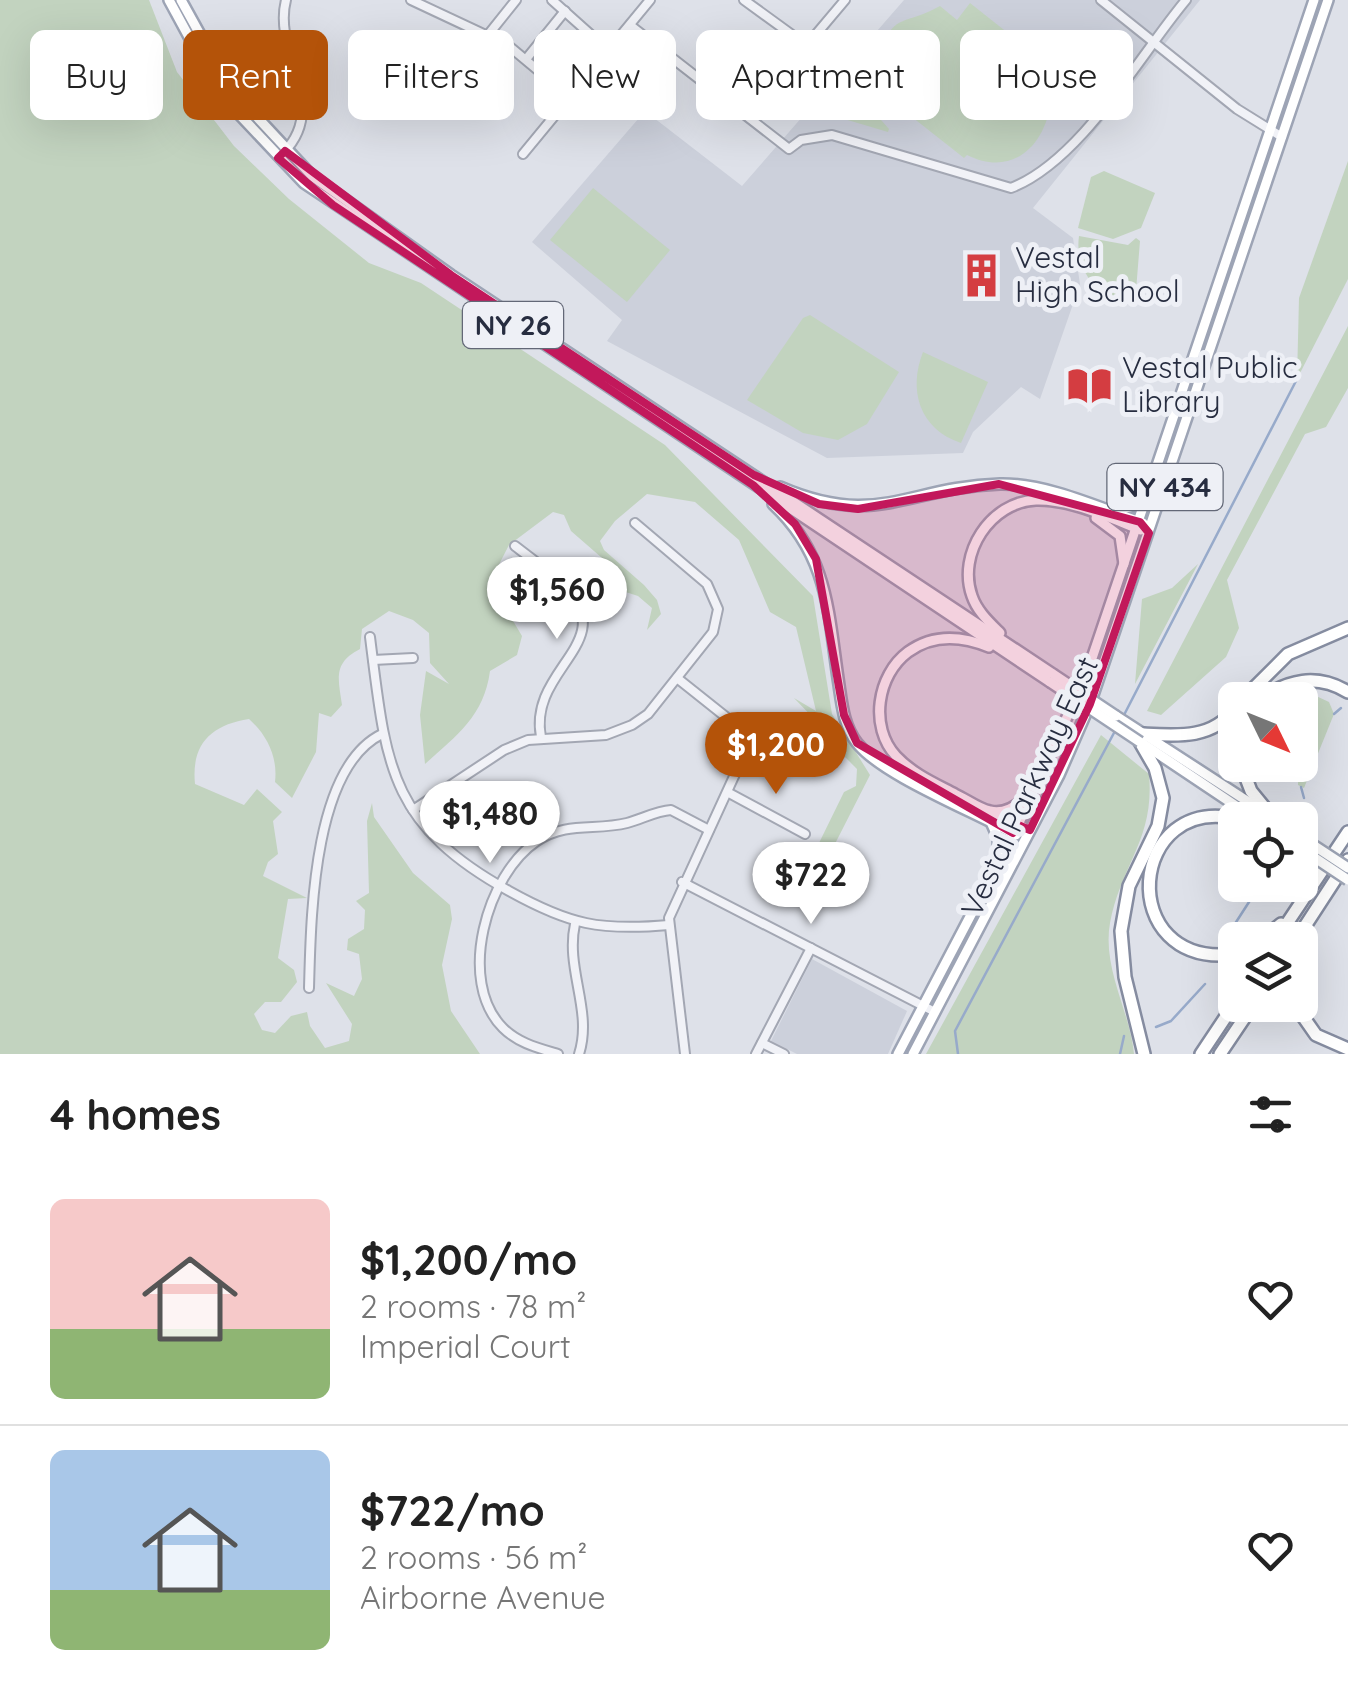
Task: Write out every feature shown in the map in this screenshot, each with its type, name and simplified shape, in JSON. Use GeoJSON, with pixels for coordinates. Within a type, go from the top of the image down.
{"type":"FeatureCollection","features":[{"type":"Feature","properties":{"kind":"highway"},"geometry":{"type":"LineString","coordinates":[[1260,682],[1288,654],[1348,628]]}},
{"type":"Feature","properties":{"kind":"highway"},"geometry":{"type":"LineString","coordinates":[[1296,682],[1321,681],[1348,692]]}},
{"type":"Feature","properties":{"kind":"highway"},"geometry":{"type":"LineString","coordinates":[[1144,1054],[1124,977],[1121,932],[1129,886],[1158,826],[1162,798],[1142,738],[1198,734],[1218,724]]}},
{"type":"Feature","properties":{"kind":"highway"},"geometry":{"type":"LineString","coordinates":[[1218,818],[1208,817],[1180,827],[1156,853],[1148,886],[1154,915],[1178,943],[1208,955],[1218,955]]}},
{"type":"Feature","properties":{"kind":"highway"},"geometry":{"type":"LineString","coordinates":[[1288,922],[1348,832]]}},
{"type":"Feature","properties":{"kind":"highway"},"geometry":{"type":"LineString","coordinates":[[1308,922],[1348,860]]}},
{"type":"Feature","properties":{"kind":"highway"},"geometry":{"type":"LineString","coordinates":[[1283,922],[1296,911]]}},
{"type":"Feature","properties":{"kind":"highway"},"geometry":{"type":"LineString","coordinates":[[1201,1054],[1222,1022]]}},
{"type":"Feature","properties":{"kind":"highway"},"geometry":{"type":"LineString","coordinates":[[1220,1054],[1242,1022]]}},
{"type":"Feature","properties":{"kind":"highway"},"geometry":{"type":"LineString","coordinates":[[1306,1022],[1316,1035],[1348,1048]]}},
{"type":"Feature","properties":{"kind":"main road","name":"NY 26"},"geometry":{"type":"LineString","coordinates":[[169,0],[220,94],[334,206],[754,480],[1233,802]]}},
{"type":"Feature","properties":{"kind":"main road","name":"NY 26"},"geometry":{"type":"LineString","coordinates":[[181,0],[229,87],[281,155]]}},
{"type":"Feature","properties":{"kind":"main road","name":"Vestal Parkway East"},"geometry":{"type":"LineString","coordinates":[[898,1054],[1016,829],[1087,672],[1314,0]]}},
{"type":"Feature","properties":{"kind":"main road","name":"Vestal Parkway East"},"geometry":{"type":"LineString","coordinates":[[913,1054],[1028,835],[1090,704],[1328,0]]}},
{"type":"Feature","properties":{"kind":"main road"},"geometry":{"type":"LineString","coordinates":[[1111,511],[1130,507],[1154,479]]}},
{"type":"Feature","properties":{"kind":"main road"},"geometry":{"type":"LineString","coordinates":[[754,480],[819,504],[858,509],[999,484],[1111,511],[1139,525]]}},
{"type":"Feature","properties":{"kind":"main road"},"geometry":{"type":"LineString","coordinates":[[754,480],[795,524],[816,559],[844,715],[857,742],[882,764],[1028,835]]}},
{"type":"Feature","properties":{"kind":"main road"},"geometry":{"type":"LineString","coordinates":[[1013,652],[974,602],[969,565],[977,539],[1000,513],[1025,502],[1051,501],[1150,529]]}},
{"type":"Feature","properties":{"kind":"main road"},"geometry":{"type":"LineString","coordinates":[[1080,509],[1120,536],[1124,569]]}},
{"type":"Feature","properties":{"kind":"main road"},"geometry":{"type":"LineString","coordinates":[[999,861],[998,838],[989,816],[919,775],[894,754],[883,730],[880,702],[898,660],[928,641],[965,638],[1013,652]]}},
{"type":"Feature","properties":{"kind":"main road","name":"NY 26"},"geometry":{"type":"LineString","coordinates":[[1142,738],[1247,802]]}},
{"type":"Feature","properties":{"kind":"main road"},"geometry":{"type":"LineString","coordinates":[[989,816],[1015,807],[1041,778]]}},
{"type":"Feature","properties":{"kind":"main road"},"geometry":{"type":"LineString","coordinates":[[1318,849],[1348,868]]}},
{"type":"Feature","properties":{"kind":"main road"},"geometry":{"type":"LineString","coordinates":[[1318,860],[1348,880]]}},
{"type":"Feature","properties":{"kind":"street"},"geometry":{"type":"LineString","coordinates":[[281,155],[299,129],[304,104],[285,34],[286,0]]}},
{"type":"Feature","properties":{"kind":"street"},"geometry":{"type":"LineString","coordinates":[[410,0],[477,30]]}},
{"type":"Feature","properties":{"kind":"street"},"geometry":{"type":"LineString","coordinates":[[492,30],[516,0]]}},
{"type":"Feature","properties":{"kind":"street"},"geometry":{"type":"LineString","coordinates":[[552,0],[586,30]]}},
{"type":"Feature","properties":{"kind":"street"},"geometry":{"type":"LineString","coordinates":[[627,30],[650,0]]}},
{"type":"Feature","properties":{"kind":"street"},"geometry":{"type":"LineString","coordinates":[[744,0],[785,30]]}},
{"type":"Feature","properties":{"kind":"street"},"geometry":{"type":"LineString","coordinates":[[819,30],[845,0]]}},
{"type":"Feature","properties":{"kind":"street"},"geometry":{"type":"LineString","coordinates":[[1101,0],[1282,137]]}},
{"type":"Feature","properties":{"kind":"street"},"geometry":{"type":"LineString","coordinates":[[754,120],[789,149],[801,140],[832,135],[1011,188],[1053,160],[1111,101],[1186,0]]}},
{"type":"Feature","properties":{"kind":"street"},"geometry":{"type":"LineString","coordinates":[[527,58],[565,11]]}},
{"type":"Feature","properties":{"kind":"street"},"geometry":{"type":"LineString","coordinates":[[630,26],[696,76]]}},
{"type":"Feature","properties":{"kind":"street"},"geometry":{"type":"LineString","coordinates":[[514,50],[534,64]]}},
{"type":"Feature","properties":{"kind":"street"},"geometry":{"type":"LineString","coordinates":[[523,154],[551,120]]}},
{"type":"Feature","properties":{"kind":"street"},"geometry":{"type":"LineString","coordinates":[[413,810],[504,750],[542,737],[606,735],[632,725],[648,714],[714,632],[716,599],[698,574],[635,523]]}},
{"type":"Feature","properties":{"kind":"street"},"geometry":{"type":"LineString","coordinates":[[515,546],[570,593],[582,619],[576,648],[543,694],[538,713],[542,737]]}},
{"type":"Feature","properties":{"kind":"street"},"geometry":{"type":"LineString","coordinates":[[370,637],[382,734],[413,810],[444,850],[500,886],[575,924],[618,930],[669,925]]}},
{"type":"Feature","properties":{"kind":"street"},"geometry":{"type":"LineString","coordinates":[[373,660],[413,658]]}},
{"type":"Feature","properties":{"kind":"street"},"geometry":{"type":"LineString","coordinates":[[677,678],[727,718],[745,738],[747,748],[729,793],[682,882],[669,925],[685,1054]]}},
{"type":"Feature","properties":{"kind":"street"},"geometry":{"type":"LineString","coordinates":[[309,988],[315,890],[334,798],[351,758],[382,734]]}},
{"type":"Feature","properties":{"kind":"street"},"geometry":{"type":"LineString","coordinates":[[729,793],[805,834]]}},
{"type":"Feature","properties":{"kind":"street"},"geometry":{"type":"LineString","coordinates":[[558,1054],[514,1037],[495,1018],[487,1001],[483,937],[500,886],[534,842],[570,827],[613,826],[671,810],[709,830]]}},
{"type":"Feature","properties":{"kind":"street"},"geometry":{"type":"LineString","coordinates":[[682,882],[935,1012]]}},
{"type":"Feature","properties":{"kind":"street"},"geometry":{"type":"LineString","coordinates":[[575,924],[572,973],[584,1031],[579,1054]]}},
{"type":"Feature","properties":{"kind":"street"},"geometry":{"type":"LineString","coordinates":[[756,1054],[811,948]]}},
{"type":"Feature","properties":{"kind":"street"},"geometry":{"type":"LineString","coordinates":[[762,1042],[784,1054]]}},
{"type":"Feature","properties":{"kind":"highlighted area"},"geometry":{"type":"Polygon","coordinates":[[[285,151],[451,275],[754,475],[819,504],[858,509],[999,484],[1140,522],[1149,533],[1090,704],[1030,830],[1018,825],[1013,833],[857,743],[844,715],[816,559],[795,524],[753,485],[333,205],[278,158],[285,151]]]}},
{"type":"Feature","properties":{"kind":"shaded area"},"geometry":{"type":"Polygon","coordinates":[[[904,0],[1200,0],[1133,83],[1133,30],[960,30],[960,120],[1104,120],[1033,208],[1073,238],[1080,284],[1040,399],[1021,387],[973,432],[963,453],[827,458],[607,341],[622,320],[532,242],[637,120],[657,120],[742,186],[799,120],[940,120],[940,30],[878,30],[904,0]]]}},
{"type":"Feature","properties":{"kind":"shaded area"},"geometry":{"type":"Polygon","coordinates":[[[812,959],[907,1011],[888,1054],[797,1054],[771,1041],[812,959]]]}},
{"type":"Feature","properties":{"kind":"green space"},"geometry":{"type":"Polygon","coordinates":[[[0,0],[149,0],[161,30],[30,30],[30,120],[163,120],[163,36],[183,80],[183,120],[214,120],[234,146],[289,199],[369,263],[421,283],[665,445],[813,596],[832,714],[870,775],[811,891],[796,890],[844,792],[856,786],[857,769],[825,737],[793,767],[793,750],[813,734],[818,723],[794,698],[816,711],[796,627],[770,612],[739,540],[695,502],[647,494],[615,521],[600,541],[604,550],[657,600],[661,614],[647,630],[652,608],[638,596],[610,587],[625,578],[571,531],[564,515],[553,512],[509,545],[490,582],[522,636],[517,655],[490,671],[475,713],[425,764],[420,715],[426,671],[449,684],[430,663],[429,633],[413,620],[389,611],[362,629],[360,649],[341,666],[342,705],[331,717],[319,713],[316,752],[292,798],[275,782],[270,747],[249,719],[214,732],[196,758],[195,784],[244,805],[257,789],[282,812],[273,821],[278,854],[268,862],[263,876],[307,898],[288,899],[278,958],[294,970],[297,982],[281,1002],[265,1002],[254,1014],[262,1030],[275,1033],[291,1016],[307,1012],[310,1026],[325,1048],[349,1041],[352,1024],[326,983],[354,996],[362,979],[359,954],[347,950],[348,939],[364,929],[365,910],[356,901],[369,893],[367,821],[372,803],[374,817],[413,873],[450,905],[452,919],[442,965],[451,1011],[480,1054],[0,1054],[0,0]]]}},
{"type":"Feature","properties":{"kind":"green space"},"geometry":{"type":"Polygon","coordinates":[[[970,3],[1004,30],[960,30],[960,120],[1046,120],[1034,143],[1012,160],[984,161],[967,155],[964,158],[916,120],[940,120],[940,30],[892,30],[940,6],[957,20],[970,3]]]}},
{"type":"Feature","properties":{"kind":"green space"},"geometry":{"type":"Polygon","coordinates":[[[848,120],[881,120],[888,132],[848,120]]]}},
{"type":"Feature","properties":{"kind":"green space"},"geometry":{"type":"Polygon","coordinates":[[[1348,161],[1348,279],[1297,379],[1299,298],[1348,161]]]}},
{"type":"Feature","properties":{"kind":"green space"},"geometry":{"type":"Polygon","coordinates":[[[1104,171],[1155,193],[1141,228],[1113,239],[1078,228],[1091,177],[1104,171]]]}},
{"type":"Feature","properties":{"kind":"green space"},"geometry":{"type":"Polygon","coordinates":[[[593,188],[670,250],[627,302],[550,240],[593,188]]]}},
{"type":"Feature","properties":{"kind":"green space"},"geometry":{"type":"Polygon","coordinates":[[[1079,236],[1128,245],[1136,238],[1140,241],[1135,303],[1110,297],[1092,282],[1081,261],[1079,236]]]}},
{"type":"Feature","properties":{"kind":"green space"},"geometry":{"type":"Polygon","coordinates":[[[810,315],[899,372],[867,424],[838,440],[803,433],[747,400],[803,318],[810,315]]]}},
{"type":"Feature","properties":{"kind":"green space"},"geometry":{"type":"Polygon","coordinates":[[[1348,326],[1348,388],[1326,427],[1305,434],[1227,580],[1239,628],[1226,657],[1161,715],[1147,711],[1348,326]]]}},
{"type":"Feature","properties":{"kind":"green space"},"geometry":{"type":"Polygon","coordinates":[[[923,352],[988,382],[961,443],[935,428],[921,406],[917,380],[923,352]]]}},
{"type":"Feature","properties":{"kind":"green space"},"geometry":{"type":"Polygon","coordinates":[[[1198,564],[1135,684],[1142,599],[1172,588],[1198,564]]]}},
{"type":"Feature","properties":{"kind":"green space"},"geometry":{"type":"Polygon","coordinates":[[[1318,697],[1329,702],[1334,714],[1318,753],[1318,697]]]}},
{"type":"Feature","properties":{"kind":"green space"},"geometry":{"type":"Polygon","coordinates":[[[1101,735],[1149,774],[1147,816],[1115,902],[1109,940],[1113,973],[1134,1054],[926,1054],[1101,735]]]}},
{"type":"Feature","properties":{"kind":"waterway"},"geometry":{"type":"LineString","coordinates":[[1124,715],[1297,379]]}},
{"type":"Feature","properties":{"kind":"waterway"},"geometry":{"type":"LineString","coordinates":[[1334,714],[1341,708]]}},
{"type":"Feature","properties":{"kind":"waterway"},"geometry":{"type":"LineString","coordinates":[[958,1054],[955,1031],[1115,731]]}},
{"type":"Feature","properties":{"kind":"waterway"},"geometry":{"type":"LineString","coordinates":[[1301,787],[1304,798]]}},
{"type":"Feature","properties":{"kind":"waterway"},"geometry":{"type":"LineString","coordinates":[[1236,922],[1249,902]]}},
{"type":"Feature","properties":{"kind":"waterway"},"geometry":{"type":"LineString","coordinates":[[1156,1027],[1171,1021],[1205,984]]}},
{"type":"Feature","properties":{"kind":"waterway"},"geometry":{"type":"LineString","coordinates":[[1120,1054],[1124,1036]]}},
{"type":"Feature","properties":{"kind":"place","name":"Vestal High School"},"geometry":{"type":"Point","coordinates":[982,275]}},
{"type":"Feature","properties":{"kind":"place","name":"Vestal Public Library"},"geometry":{"type":"Point","coordinates":[1089,385]}}]}
